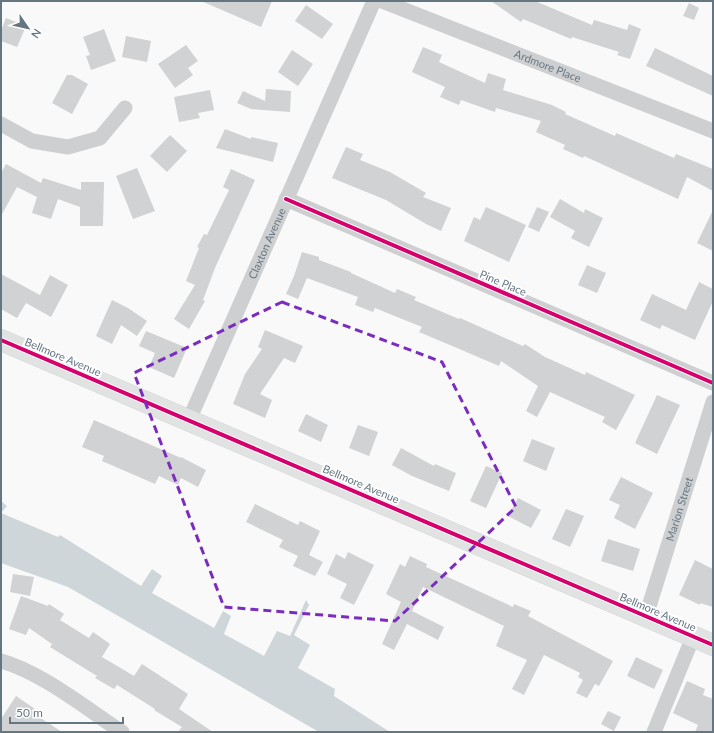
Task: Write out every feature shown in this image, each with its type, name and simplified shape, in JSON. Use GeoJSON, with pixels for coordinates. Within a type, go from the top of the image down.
{"type":"FeatureCollection","features":[{"type":"Feature","properties":{"kind":"street","name":"Claxton Avenue"},"geometry":{"type":"LineString","coordinates":[[188,420],[374,1]]}},
{"type":"Feature","properties":{"kind":"street","name":"Ardmore Place"},"geometry":{"type":"LineString","coordinates":[[382,1],[713,130]]}},
{"type":"Feature","properties":{"kind":"street"},"geometry":{"type":"LineString","coordinates":[[1,124],[32,141],[68,147],[100,138],[125,108]]}},
{"type":"Feature","properties":{"kind":"street","name":"Pine Place"},"geometry":{"type":"LineString","coordinates":[[286,199],[713,382]]}},
{"type":"Feature","properties":{"kind":"street","name":"Bellmore Avenue"},"geometry":{"type":"LineString","coordinates":[[1,340],[713,645]]}},
{"type":"Feature","properties":{"kind":"street","name":"Marion Street"},"geometry":{"type":"LineString","coordinates":[[646,616],[713,402]]}},
{"type":"Feature","properties":{"kind":"street"},"geometry":{"type":"LineString","coordinates":[[654,732],[693,637]]}},
{"type":"Feature","properties":{"kind":"street"},"geometry":{"type":"LineString","coordinates":[[1,661],[16,665],[33,674],[122,732]]}},
{"type":"Feature","properties":{"kind":"highlighted area"},"geometry":{"type":"Polygon","coordinates":[[[282,302],[442,362],[516,507],[395,621],[224,607],[134,373],[282,302]]]}},
{"type":"Feature","properties":{"kind":"shaded area"},"geometry":{"type":"Polygon","coordinates":[[[1,501],[7,506],[1,513],[1,501]]]}},
{"type":"Feature","properties":{"kind":"shaded area"},"geometry":{"type":"Polygon","coordinates":[[[1,513],[58,537],[60,535],[141,586],[152,569],[162,576],[152,593],[214,628],[223,611],[231,616],[224,634],[264,656],[277,631],[290,636],[306,600],[309,605],[294,635],[310,645],[298,668],[335,689],[334,696],[390,732],[319,732],[68,587],[1,563],[1,513]]]}},
{"type":"Feature","properties":{"kind":"building"},"geometry":{"type":"Polygon","coordinates":[[[201,1],[272,1],[261,27],[201,1]]]}},
{"type":"Feature","properties":{"kind":"building"},"geometry":{"type":"Polygon","coordinates":[[[491,1],[535,1],[592,25],[594,20],[627,30],[629,24],[641,29],[630,59],[617,55],[619,52],[572,37],[571,39],[523,19],[521,22],[491,1]]]}},
{"type":"Feature","properties":{"kind":"building"},"geometry":{"type":"Polygon","coordinates":[[[689,3],[699,8],[694,20],[683,16],[689,3]]]}},
{"type":"Feature","properties":{"kind":"building"},"geometry":{"type":"Polygon","coordinates":[[[306,5],[333,24],[322,39],[295,21],[306,5]]]}},
{"type":"Feature","properties":{"kind":"building"},"geometry":{"type":"Polygon","coordinates":[[[6,18],[26,26],[17,47],[1,41],[1,31],[6,18]]]}},
{"type":"Feature","properties":{"kind":"building"},"geometry":{"type":"Polygon","coordinates":[[[104,29],[116,61],[91,70],[86,56],[90,55],[83,37],[104,29]]]}},
{"type":"Feature","properties":{"kind":"building"},"geometry":{"type":"Polygon","coordinates":[[[126,36],[151,41],[147,62],[122,57],[126,36]]]}},
{"type":"Feature","properties":{"kind":"building"},"geometry":{"type":"Polygon","coordinates":[[[186,45],[198,61],[188,68],[193,75],[175,88],[158,64],[186,45]]]}},
{"type":"Feature","properties":{"kind":"building"},"geometry":{"type":"Polygon","coordinates":[[[423,47],[442,55],[439,62],[485,83],[488,73],[506,79],[503,90],[552,105],[566,112],[565,114],[615,136],[616,133],[674,158],[676,154],[713,169],[713,191],[687,177],[678,199],[584,156],[583,158],[563,149],[565,145],[536,132],[541,121],[496,108],[495,112],[461,100],[459,105],[440,97],[445,87],[412,72],[423,47]]]}},
{"type":"Feature","properties":{"kind":"building"},"geometry":{"type":"Polygon","coordinates":[[[655,48],[713,76],[713,96],[646,66],[655,48]]]}},
{"type":"Feature","properties":{"kind":"building"},"geometry":{"type":"Polygon","coordinates":[[[292,50],[313,64],[298,86],[278,72],[292,50]]]}},
{"type":"Feature","properties":{"kind":"building"},"geometry":{"type":"Polygon","coordinates":[[[67,75],[72,75],[88,84],[72,114],[52,103],[67,75]]]}},
{"type":"Feature","properties":{"kind":"building"},"geometry":{"type":"Polygon","coordinates":[[[266,89],[291,91],[290,112],[251,109],[237,103],[243,91],[265,101],[266,89]]]}},
{"type":"Feature","properties":{"kind":"building"},"geometry":{"type":"Polygon","coordinates":[[[210,90],[214,110],[198,113],[200,118],[179,122],[174,97],[210,90]]]}},
{"type":"Feature","properties":{"kind":"building"},"geometry":{"type":"Polygon","coordinates":[[[225,129],[251,139],[251,137],[278,143],[273,162],[216,148],[225,129]]]}},
{"type":"Feature","properties":{"kind":"building"},"geometry":{"type":"Polygon","coordinates":[[[170,135],[187,151],[167,172],[150,156],[170,135]]]}},
{"type":"Feature","properties":{"kind":"building"},"geometry":{"type":"Polygon","coordinates":[[[346,147],[363,154],[360,160],[390,172],[426,193],[423,197],[451,208],[441,231],[426,224],[386,200],[332,178],[346,147]]]}},
{"type":"Feature","properties":{"kind":"building"},"geometry":{"type":"Polygon","coordinates":[[[6,164],[41,183],[43,178],[81,190],[81,182],[104,182],[103,226],[80,226],[80,207],[58,199],[51,219],[32,213],[37,197],[17,187],[1,216],[1,173],[6,164]]]}},
{"type":"Feature","properties":{"kind":"building"},"geometry":{"type":"Polygon","coordinates":[[[137,168],[155,211],[133,219],[116,176],[137,168]]]}},
{"type":"Feature","properties":{"kind":"building"},"geometry":{"type":"Polygon","coordinates":[[[231,169],[255,180],[215,268],[203,300],[205,301],[189,329],[174,319],[195,285],[186,281],[199,248],[197,247],[204,234],[207,235],[229,190],[223,187],[231,169]]]}},
{"type":"Feature","properties":{"kind":"building"},"geometry":{"type":"Polygon","coordinates":[[[560,199],[584,213],[585,209],[603,218],[589,247],[571,238],[575,231],[550,217],[560,199]]]}},
{"type":"Feature","properties":{"kind":"building"},"geometry":{"type":"Polygon","coordinates":[[[486,207],[526,225],[509,262],[464,241],[474,217],[480,220],[486,207]]]}},
{"type":"Feature","properties":{"kind":"building"},"geometry":{"type":"Polygon","coordinates":[[[537,207],[549,212],[539,232],[528,227],[537,207]]]}},
{"type":"Feature","properties":{"kind":"building"},"geometry":{"type":"Polygon","coordinates":[[[713,210],[713,251],[697,243],[713,210]]]}},
{"type":"Feature","properties":{"kind":"building"},"geometry":{"type":"Polygon","coordinates":[[[302,252],[319,257],[319,260],[351,272],[395,293],[397,289],[416,297],[414,300],[459,319],[460,318],[523,346],[525,344],[545,357],[585,375],[586,372],[635,395],[616,430],[602,422],[605,417],[550,392],[537,417],[526,411],[538,386],[501,361],[499,366],[419,332],[422,327],[375,308],[373,312],[355,305],[358,297],[307,278],[298,299],[286,294],[302,252]]]}},
{"type":"Feature","properties":{"kind":"building"},"geometry":{"type":"Polygon","coordinates":[[[587,265],[606,273],[597,293],[578,285],[587,265]]]}},
{"type":"Feature","properties":{"kind":"building"},"geometry":{"type":"Polygon","coordinates":[[[1,274],[40,295],[50,275],[68,285],[51,317],[26,303],[17,318],[1,309],[1,274]]]}},
{"type":"Feature","properties":{"kind":"building"},"geometry":{"type":"Polygon","coordinates":[[[699,282],[713,289],[713,301],[695,340],[662,325],[660,329],[640,320],[652,294],[686,310],[699,282]]]}},
{"type":"Feature","properties":{"kind":"building"},"geometry":{"type":"Polygon","coordinates":[[[112,300],[128,308],[147,321],[137,336],[121,325],[112,344],[96,336],[112,300]]]}},
{"type":"Feature","properties":{"kind":"building"},"geometry":{"type":"Polygon","coordinates":[[[265,330],[303,346],[295,363],[284,358],[260,394],[272,400],[265,418],[233,404],[245,374],[262,349],[258,347],[265,330]]]}},
{"type":"Feature","properties":{"kind":"building"},"geometry":{"type":"Polygon","coordinates":[[[146,331],[187,348],[174,378],[149,367],[155,353],[139,346],[146,331]]]}},
{"type":"Feature","properties":{"kind":"building"},"geometry":{"type":"Polygon","coordinates":[[[657,395],[680,405],[657,454],[635,443],[657,395]]]}},
{"type":"Feature","properties":{"kind":"building"},"geometry":{"type":"Polygon","coordinates":[[[306,414],[328,425],[321,442],[298,431],[306,414]]]}},
{"type":"Feature","properties":{"kind":"building"},"geometry":{"type":"Polygon","coordinates":[[[94,420],[181,457],[206,470],[198,487],[181,478],[178,485],[159,476],[155,484],[102,461],[104,456],[82,447],[94,420]]]}},
{"type":"Feature","properties":{"kind":"building"},"geometry":{"type":"Polygon","coordinates":[[[358,425],[378,432],[369,456],[349,448],[358,425]]]}},
{"type":"Feature","properties":{"kind":"building"},"geometry":{"type":"Polygon","coordinates":[[[532,439],[555,448],[546,471],[523,461],[532,439]]]}},
{"type":"Feature","properties":{"kind":"building"},"geometry":{"type":"Polygon","coordinates":[[[401,448],[434,466],[435,464],[456,473],[449,491],[412,476],[392,465],[401,448]]]}},
{"type":"Feature","properties":{"kind":"building"},"geometry":{"type":"Polygon","coordinates":[[[486,466],[502,473],[486,508],[470,501],[486,466]]]}},
{"type":"Feature","properties":{"kind":"building"},"geometry":{"type":"Polygon","coordinates":[[[621,477],[653,493],[635,529],[614,518],[620,505],[609,500],[621,477]]]}},
{"type":"Feature","properties":{"kind":"building"},"geometry":{"type":"Polygon","coordinates":[[[518,498],[541,510],[531,528],[508,516],[518,498]]]}},
{"type":"Feature","properties":{"kind":"building"},"geometry":{"type":"Polygon","coordinates":[[[255,504],[298,525],[300,521],[320,531],[309,555],[323,562],[315,576],[293,566],[298,556],[279,547],[283,540],[246,522],[255,504]]]}},
{"type":"Feature","properties":{"kind":"building"},"geometry":{"type":"Polygon","coordinates":[[[566,509],[584,516],[570,547],[552,539],[566,509]]]}},
{"type":"Feature","properties":{"kind":"building"},"geometry":{"type":"Polygon","coordinates":[[[608,539],[640,549],[633,571],[601,561],[608,539]]]}},
{"type":"Feature","properties":{"kind":"building"},"geometry":{"type":"Polygon","coordinates":[[[348,552],[374,565],[354,605],[340,598],[347,584],[327,574],[336,554],[345,559],[348,552]]]}},
{"type":"Feature","properties":{"kind":"building"},"geometry":{"type":"Polygon","coordinates":[[[410,556],[427,564],[426,567],[513,607],[514,604],[531,611],[528,616],[613,661],[599,686],[595,684],[587,698],[576,693],[583,680],[578,677],[580,673],[544,655],[524,695],[512,689],[527,660],[496,646],[504,626],[423,587],[412,611],[444,627],[438,640],[407,624],[394,650],[382,644],[401,602],[386,594],[400,564],[405,567],[410,556]]]}},
{"type":"Feature","properties":{"kind":"building"},"geometry":{"type":"Polygon","coordinates":[[[695,560],[713,569],[713,607],[700,603],[700,605],[679,595],[695,560]]]}},
{"type":"Feature","properties":{"kind":"building"},"geometry":{"type":"Polygon","coordinates":[[[13,574],[34,577],[30,596],[10,592],[13,574]]]}},
{"type":"Feature","properties":{"kind":"building"},"geometry":{"type":"Polygon","coordinates":[[[21,596],[48,606],[49,604],[64,614],[60,620],[89,638],[93,632],[110,644],[102,657],[134,676],[142,664],[188,694],[179,709],[213,732],[178,732],[182,727],[117,685],[114,689],[95,678],[97,676],[50,647],[52,644],[29,628],[26,635],[9,629],[21,596]]]}},
{"type":"Feature","properties":{"kind":"building"},"geometry":{"type":"Polygon","coordinates":[[[636,657],[663,670],[654,689],[627,676],[636,657]]]}},
{"type":"Feature","properties":{"kind":"building"},"geometry":{"type":"Polygon","coordinates":[[[687,681],[705,689],[703,695],[713,699],[713,732],[695,732],[698,725],[673,713],[687,681]]]}},
{"type":"Feature","properties":{"kind":"building"},"geometry":{"type":"Polygon","coordinates":[[[16,696],[35,709],[33,713],[62,732],[1,732],[1,719],[16,696]]]}},
{"type":"Feature","properties":{"kind":"building"},"geometry":{"type":"Polygon","coordinates":[[[608,711],[621,717],[614,731],[601,724],[608,711]]]}},
{"type":"Feature","properties":{"kind":"cycle path"},"geometry":{"type":"LineString","coordinates":[[286,199],[713,383]]}},
{"type":"Feature","properties":{"kind":"cycle path"},"geometry":{"type":"LineString","coordinates":[[1,340],[713,645]]}}]}
